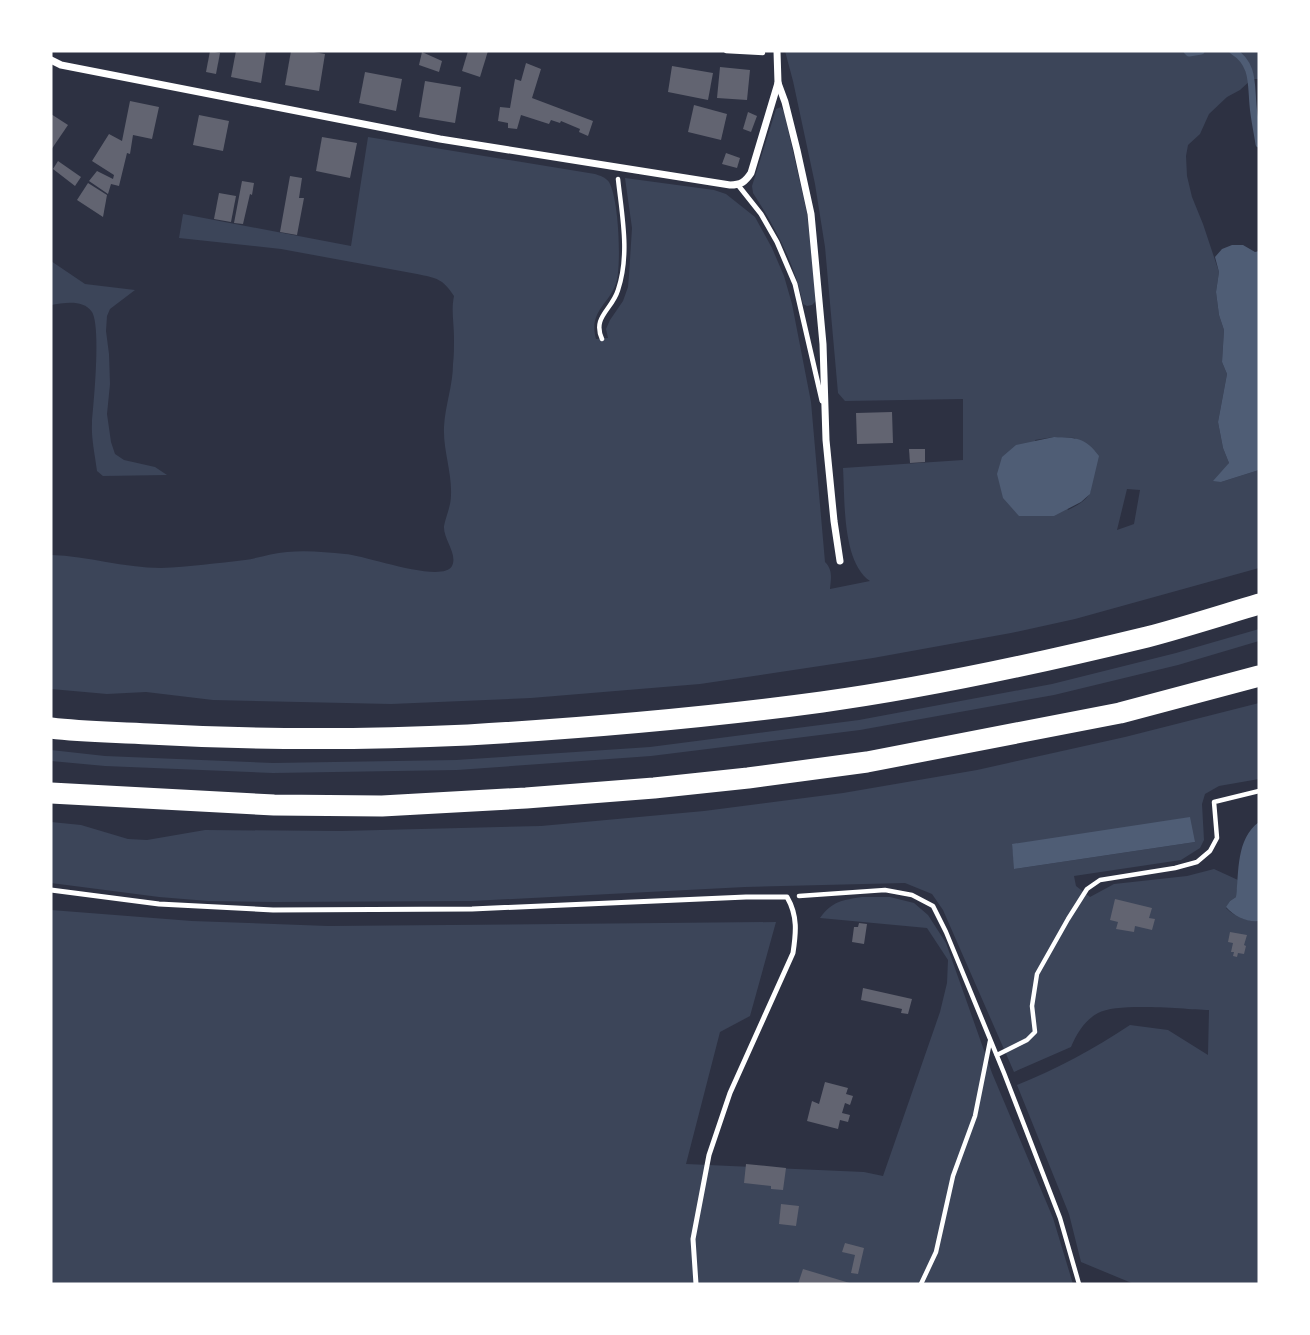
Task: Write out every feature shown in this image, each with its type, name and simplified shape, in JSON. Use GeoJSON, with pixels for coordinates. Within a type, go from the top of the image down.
{"type":"FeatureCollection","features":[{"type":"Feature","properties":{"kind":"highway"},"geometry":{"type":"LineString","coordinates":[[51,728],[196,736],[395,738],[545,731],[670,720],[824,702],[948,681],[1151,636],[1259,604]]}},
{"type":"Feature","properties":{"kind":"highway"},"geometry":{"type":"LineString","coordinates":[[51,793],[274,805],[382,806],[654,788],[880,760],[1120,713],[1259,676]]}},
{"type":"Feature","properties":{"kind":"street"},"geometry":{"type":"LineString","coordinates":[[777,52],[778,83],[788,114],[811,214],[823,344],[825,415],[840,561]]}},
{"type":"Feature","properties":{"kind":"street"},"geometry":{"type":"LineString","coordinates":[[51,60],[61,65],[440,139],[738,185],[746,182],[751,173],[778,83]]}},
{"type":"Feature","properties":{"kind":"lane"},"geometry":{"type":"LineString","coordinates":[[738,185],[761,214],[777,242],[795,284],[825,415]]}},
{"type":"Feature","properties":{"kind":"lane"},"geometry":{"type":"LineString","coordinates":[[51,890],[159,904],[273,910],[472,909],[787,897],[793,906],[797,929],[793,953],[730,1093],[709,1155],[693,1239],[696,1284]]}},
{"type":"Feature","properties":{"kind":"path"},"geometry":{"type":"LineString","coordinates":[[726,51],[777,52]]}},
{"type":"Feature","properties":{"kind":"path"},"geometry":{"type":"LineString","coordinates":[[603,339],[598,330],[600,321],[614,301],[624,260],[624,231],[617,168]]}},
{"type":"Feature","properties":{"kind":"path"},"geometry":{"type":"LineString","coordinates":[[997,1055],[1027,1040],[1035,1032],[1032,1006],[1037,974],[1087,889],[1100,880],[1197,862],[1210,852],[1217,838],[1214,802],[1259,791]]}},
{"type":"Feature","properties":{"kind":"path"},"geometry":{"type":"LineString","coordinates":[[787,897],[885,890],[912,895],[933,906],[997,1055],[1060,1218],[1079,1284]]}},
{"type":"Feature","properties":{"kind":"path"},"geometry":{"type":"LineString","coordinates":[[921,1284],[936,1252],[953,1176],[975,1116],[991,1041]]}},
{"type":"Feature","properties":{"kind":"shaded area"},"geometry":{"type":"Polygon","coordinates":[[[785,51],[1259,51],[1259,79],[1252,79],[1209,114],[1200,134],[1188,145],[1186,156],[1192,197],[1219,272],[1216,292],[1224,330],[1222,362],[1227,374],[1218,422],[1229,463],[1221,482],[1259,470],[1259,568],[1075,619],[1011,633],[873,658],[700,684],[531,698],[391,704],[213,700],[146,692],[107,694],[51,689],[51,555],[161,568],[309,551],[355,556],[434,572],[445,571],[452,566],[453,557],[444,526],[451,495],[444,427],[454,355],[454,296],[450,290],[439,280],[417,274],[281,249],[179,238],[183,214],[351,246],[368,137],[595,174],[606,179],[612,191],[617,216],[618,271],[614,288],[595,321],[596,339],[608,338],[606,329],[628,287],[632,228],[625,178],[714,190],[726,194],[755,217],[784,276],[792,304],[811,402],[825,562],[831,574],[830,589],[870,581],[854,560],[850,546],[843,468],[963,460],[963,399],[845,401],[838,393],[825,247],[815,184],[785,51]],[[1075,438],[1035,440],[1068,510],[1088,496],[1090,481],[1075,438]],[[1127,489],[1117,530],[1134,524],[1140,490],[1127,489]]]}},
{"type":"Feature","properties":{"kind":"shaded area"},"geometry":{"type":"Polygon","coordinates":[[[781,107],[807,213],[816,301],[807,306],[803,304],[783,246],[753,193],[752,186],[776,109],[781,107]]]}},
{"type":"Feature","properties":{"kind":"shaded area"},"geometry":{"type":"Polygon","coordinates":[[[1243,245],[1255,252],[1259,251],[1259,470],[1221,482],[1213,481],[1229,463],[1218,422],[1227,374],[1222,362],[1224,330],[1216,292],[1219,272],[1215,257],[1222,249],[1243,245]]]}},
{"type":"Feature","properties":{"kind":"shaded area"},"geometry":{"type":"Polygon","coordinates":[[[51,261],[85,284],[135,290],[110,309],[107,316],[110,384],[107,414],[111,442],[115,454],[124,460],[155,467],[167,475],[103,476],[97,471],[92,428],[96,365],[95,320],[92,312],[84,305],[51,305],[51,261]]]}},
{"type":"Feature","properties":{"kind":"shaded area"},"geometry":{"type":"Polygon","coordinates":[[[1054,437],[1080,440],[1099,456],[1090,494],[1081,502],[1054,516],[1019,516],[1003,498],[997,474],[1002,457],[1016,445],[1054,437]]]}},
{"type":"Feature","properties":{"kind":"shaded area"},"geometry":{"type":"Polygon","coordinates":[[[1259,629],[1259,641],[1178,665],[1054,695],[860,730],[651,756],[457,770],[273,773],[51,761],[51,750],[105,756],[273,763],[456,760],[650,747],[859,720],[1052,684],[1259,629]]]}},
{"type":"Feature","properties":{"kind":"shaded area"},"geometry":{"type":"Polygon","coordinates":[[[1259,703],[1259,779],[1219,786],[1205,794],[1202,804],[1204,840],[1200,848],[1181,860],[1074,876],[1076,886],[1090,897],[1114,884],[1187,876],[1214,869],[1238,880],[1236,897],[1226,908],[1241,918],[1259,921],[1259,1284],[1134,1284],[1081,1262],[1069,1214],[1017,1085],[1075,1058],[1130,1025],[1168,1030],[1208,1055],[1209,1010],[1151,1007],[1107,1010],[1085,1023],[1071,1047],[1014,1072],[943,910],[932,894],[905,883],[745,887],[472,901],[275,902],[159,897],[51,883],[51,822],[81,825],[128,839],[147,840],[205,830],[341,831],[541,826],[704,811],[843,793],[977,770],[1125,737],[1259,703]],[[1195,842],[1012,845],[1015,869],[1195,842]]]}},
{"type":"Feature","properties":{"kind":"shaded area"},"geometry":{"type":"Polygon","coordinates":[[[1190,817],[1195,842],[1014,869],[1012,844],[1190,817]]]}},
{"type":"Feature","properties":{"kind":"shaded area"},"geometry":{"type":"Polygon","coordinates":[[[1259,822],[1259,921],[1250,921],[1233,914],[1226,907],[1236,897],[1242,846],[1259,822]]]}},
{"type":"Feature","properties":{"kind":"shaded area"},"geometry":{"type":"Polygon","coordinates":[[[862,897],[890,897],[914,903],[928,915],[946,943],[992,1073],[1053,1218],[1073,1284],[51,1284],[51,910],[192,921],[328,926],[776,922],[750,1016],[720,1032],[686,1164],[864,1172],[883,1176],[940,1012],[947,983],[948,960],[927,928],[820,918],[838,902],[862,897]]]}},
{"type":"Feature","properties":{"kind":"building"},"geometry":{"type":"Polygon","coordinates":[[[210,51],[220,53],[216,74],[206,72],[210,51]]]}},
{"type":"Feature","properties":{"kind":"building"},"geometry":{"type":"Polygon","coordinates":[[[236,51],[266,51],[261,83],[231,77],[236,51]]]}},
{"type":"Feature","properties":{"kind":"building"},"geometry":{"type":"Polygon","coordinates":[[[291,51],[325,54],[319,91],[285,85],[291,51]]]}},
{"type":"Feature","properties":{"kind":"building"},"geometry":{"type":"Polygon","coordinates":[[[468,51],[488,51],[480,77],[462,71],[468,51]]]}},
{"type":"Feature","properties":{"kind":"building"},"geometry":{"type":"Polygon","coordinates":[[[422,52],[442,61],[439,72],[419,65],[422,52]]]}},
{"type":"Feature","properties":{"kind":"building"},"geometry":{"type":"Polygon","coordinates":[[[526,63],[541,69],[532,98],[593,121],[588,136],[579,132],[580,129],[561,121],[551,120],[549,124],[521,115],[517,129],[508,128],[508,123],[498,121],[500,107],[510,108],[515,79],[521,81],[526,63]]]}},
{"type":"Feature","properties":{"kind":"building"},"geometry":{"type":"Polygon","coordinates":[[[672,66],[713,73],[708,100],[668,92],[672,66]]]}},
{"type":"Feature","properties":{"kind":"building"},"geometry":{"type":"Polygon","coordinates":[[[720,67],[750,70],[747,100],[717,98],[720,67]]]}},
{"type":"Feature","properties":{"kind":"building"},"geometry":{"type":"Polygon","coordinates":[[[365,72],[402,79],[396,111],[359,103],[365,72]]]}},
{"type":"Feature","properties":{"kind":"building"},"geometry":{"type":"Polygon","coordinates":[[[425,81],[461,87],[455,123],[419,117],[425,81]]]}},
{"type":"Feature","properties":{"kind":"building"},"geometry":{"type":"Polygon","coordinates":[[[130,101],[159,107],[152,139],[133,135],[130,154],[127,153],[119,186],[111,184],[108,194],[89,181],[97,171],[113,179],[114,175],[92,161],[109,134],[122,141],[130,101]]]}},
{"type":"Feature","properties":{"kind":"building"},"geometry":{"type":"Polygon","coordinates":[[[694,105],[727,114],[721,140],[688,132],[694,105]]]}},
{"type":"Feature","properties":{"kind":"building"},"geometry":{"type":"Polygon","coordinates":[[[748,112],[757,116],[751,132],[743,129],[748,112]]]}},
{"type":"Feature","properties":{"kind":"building"},"geometry":{"type":"Polygon","coordinates":[[[51,114],[68,125],[51,150],[51,114]]]}},
{"type":"Feature","properties":{"kind":"building"},"geometry":{"type":"Polygon","coordinates":[[[199,115],[229,121],[223,151],[193,145],[199,115]]]}},
{"type":"Feature","properties":{"kind":"building"},"geometry":{"type":"Polygon","coordinates":[[[322,137],[357,143],[350,178],[316,171],[322,137]]]}},
{"type":"Feature","properties":{"kind":"building"},"geometry":{"type":"Polygon","coordinates":[[[726,153],[740,158],[737,168],[722,164],[726,153]]]}},
{"type":"Feature","properties":{"kind":"building"},"geometry":{"type":"Polygon","coordinates":[[[58,161],[81,177],[75,186],[53,169],[58,161]]]}},
{"type":"Feature","properties":{"kind":"building"},"geometry":{"type":"Polygon","coordinates":[[[290,176],[302,178],[299,198],[304,198],[297,235],[280,232],[290,176]]]}},
{"type":"Feature","properties":{"kind":"building"},"geometry":{"type":"Polygon","coordinates":[[[242,181],[254,183],[243,224],[234,223],[242,181]]]}},
{"type":"Feature","properties":{"kind":"building"},"geometry":{"type":"Polygon","coordinates":[[[88,183],[107,195],[103,217],[77,200],[88,183]]]}},
{"type":"Feature","properties":{"kind":"building"},"geometry":{"type":"Polygon","coordinates":[[[219,193],[236,196],[231,222],[214,219],[219,193]]]}},
{"type":"Feature","properties":{"kind":"building"},"geometry":{"type":"Polygon","coordinates":[[[892,412],[893,443],[857,444],[856,413],[892,412]]]}},
{"type":"Feature","properties":{"kind":"building"},"geometry":{"type":"Polygon","coordinates":[[[909,449],[925,449],[925,462],[910,463],[909,449]]]}},
{"type":"Feature","properties":{"kind":"building"},"geometry":{"type":"Polygon","coordinates":[[[1115,899],[1152,908],[1149,918],[1155,919],[1152,930],[1135,926],[1134,932],[1116,929],[1118,922],[1110,920],[1115,899]]]}},
{"type":"Feature","properties":{"kind":"building"},"geometry":{"type":"Polygon","coordinates":[[[859,923],[867,924],[864,944],[852,942],[854,927],[858,927],[859,923]]]}},
{"type":"Feature","properties":{"kind":"building"},"geometry":{"type":"Polygon","coordinates":[[[1230,932],[1247,935],[1244,954],[1233,956],[1233,943],[1228,942],[1230,932]]]}},
{"type":"Feature","properties":{"kind":"building"},"geometry":{"type":"Polygon","coordinates":[[[863,988],[912,999],[908,1014],[901,1013],[902,1009],[861,1000],[863,988]]]}},
{"type":"Feature","properties":{"kind":"building"},"geometry":{"type":"Polygon","coordinates":[[[825,1082],[848,1088],[846,1094],[853,1096],[850,1105],[845,1103],[842,1113],[850,1115],[848,1122],[840,1120],[838,1129],[807,1121],[812,1101],[819,1104],[825,1082]]]}},
{"type":"Feature","properties":{"kind":"building"},"geometry":{"type":"Polygon","coordinates":[[[746,1164],[786,1168],[783,1190],[744,1183],[746,1164]]]}},
{"type":"Feature","properties":{"kind":"building"},"geometry":{"type":"Polygon","coordinates":[[[781,1204],[799,1206],[796,1226],[779,1224],[781,1204]]]}},
{"type":"Feature","properties":{"kind":"building"},"geometry":{"type":"Polygon","coordinates":[[[845,1243],[864,1248],[858,1274],[851,1273],[855,1255],[842,1252],[845,1243]]]}},
{"type":"Feature","properties":{"kind":"building"},"geometry":{"type":"Polygon","coordinates":[[[803,1269],[853,1284],[798,1284],[803,1269]]]}},
{"type":"Feature","properties":{"kind":"waterway"},"geometry":{"type":"LineString","coordinates":[[1187,51],[1201,51]]}},
{"type":"Feature","properties":{"kind":"waterway"},"geometry":{"type":"LineString","coordinates":[[1233,51],[1245,62],[1250,75],[1259,144]]}}]}
